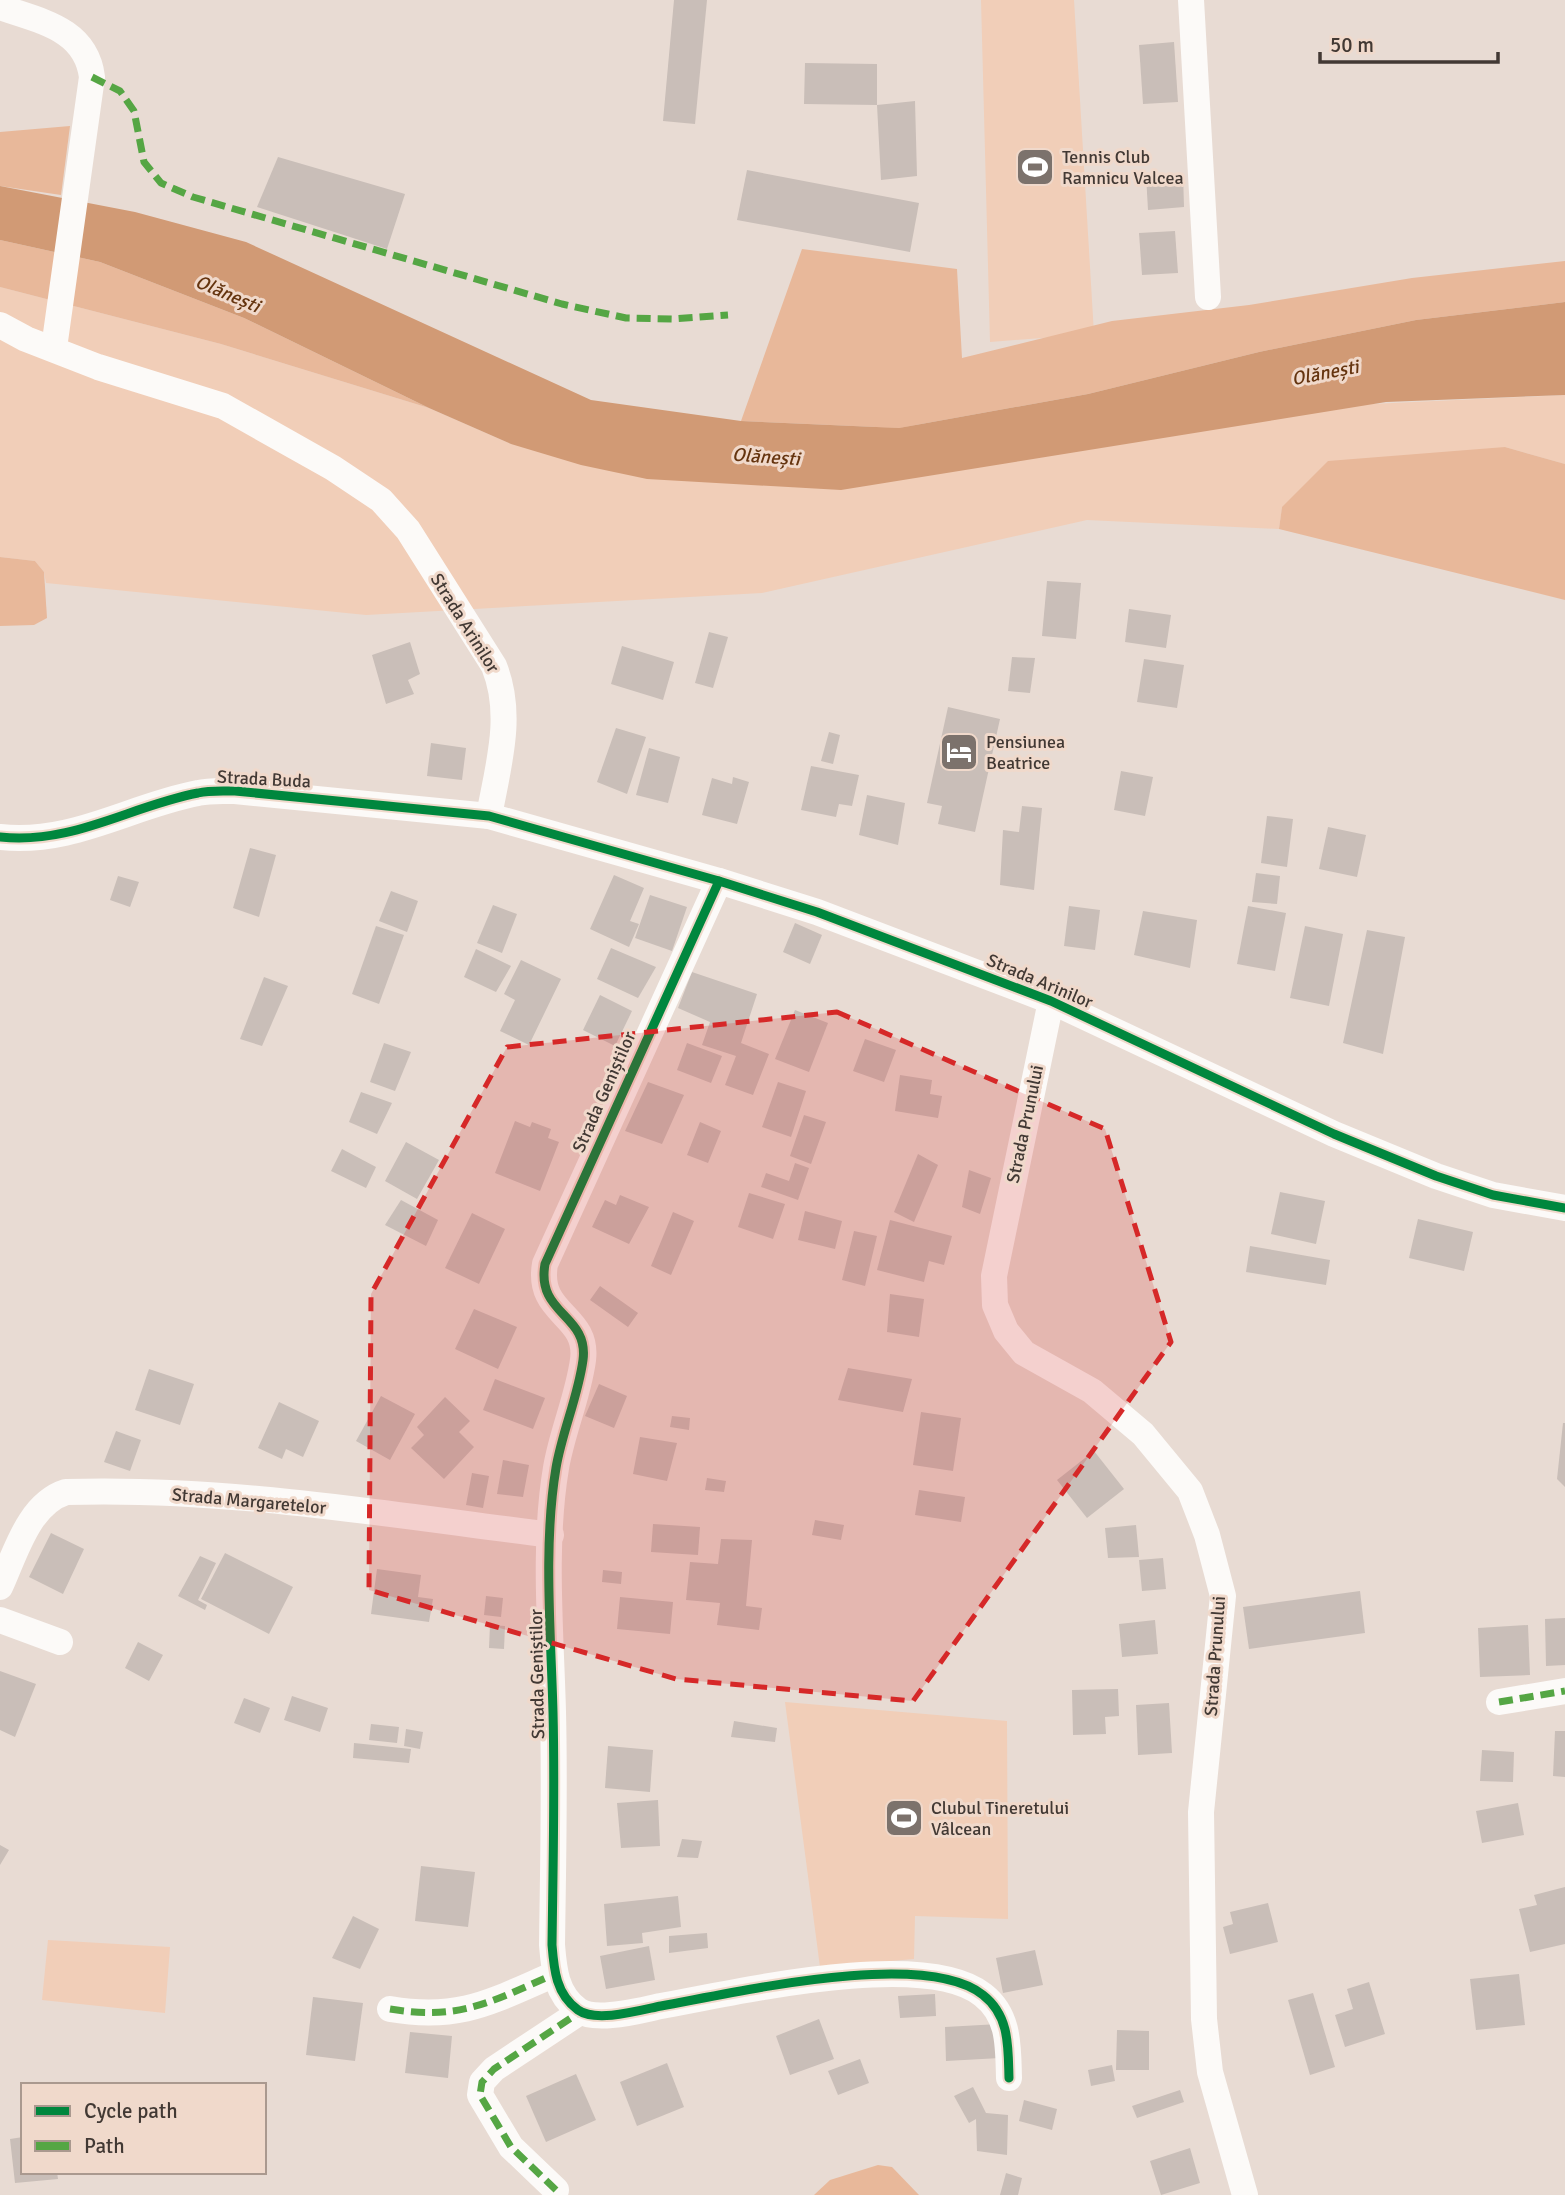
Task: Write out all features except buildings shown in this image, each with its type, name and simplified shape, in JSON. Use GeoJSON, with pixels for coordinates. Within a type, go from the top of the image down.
{"type":"FeatureCollection","features":[{"type":"Feature","properties":{"kind":"street"},"geometry":{"type":"LineString","coordinates":[[1191,0],[1208,297]]}},
{"type":"Feature","properties":{"kind":"street"},"geometry":{"type":"LineString","coordinates":[[0,6],[66,30],[83,49],[90,63],[92,77],[54,348]]}},
{"type":"Feature","properties":{"kind":"street","name":"Strada Arinilor"},"geometry":{"type":"LineString","coordinates":[[0,325],[26,339],[98,367],[223,406],[333,468],[381,500],[408,530],[494,666],[501,683],[506,716],[489,816],[719,881],[817,912],[1051,1001],[1334,1134],[1437,1176],[1493,1195],[1565,1208]]}},
{"type":"Feature","properties":{"kind":"street","name":"Strada Buda"},"geometry":{"type":"LineString","coordinates":[[0,837],[45,837],[70,833],[164,801],[201,792],[224,791],[489,816]]}},
{"type":"Feature","properties":{"kind":"street","name":"Strada Geniștilor"},"geometry":{"type":"LineString","coordinates":[[580,2012],[559,1990],[552,1945],[555,1761],[551,1535],[556,1469],[583,1360],[583,1340],[545,1293],[542,1280],[545,1264],[719,881]]}},
{"type":"Feature","properties":{"kind":"street","name":"Strada Prunului"},"geometry":{"type":"LineString","coordinates":[[1051,1001],[994,1276],[995,1305],[1006,1331],[1024,1353],[1091,1391],[1143,1434],[1190,1491],[1208,1535],[1223,1596],[1201,1812],[1204,2019],[1210,2072],[1245,2195]]}},
{"type":"Feature","properties":{"kind":"street","name":"Strada Margaretelor"},"geometry":{"type":"LineString","coordinates":[[0,1587],[33,1518],[52,1496],[66,1492],[160,1493],[270,1502],[551,1535]]}},
{"type":"Feature","properties":{"kind":"street"},"geometry":{"type":"LineString","coordinates":[[0,1619],[60,1642]]}},
{"type":"Feature","properties":{"kind":"street"},"geometry":{"type":"LineString","coordinates":[[1499,1702],[1565,1691]]}},
{"type":"Feature","properties":{"kind":"street"},"geometry":{"type":"LineString","coordinates":[[556,2190],[511,2147],[480,2095],[482,2081],[494,2069],[580,2012],[607,2016],[736,1992],[857,1976],[912,1973],[948,1979],[983,1995],[1007,2030],[1009,2078]]}},
{"type":"Feature","properties":{"kind":"street"},"geometry":{"type":"LineString","coordinates":[[390,2009],[424,2015],[455,2013],[555,1974]]}},
{"type":"Feature","properties":{"kind":"highlighted area"},"geometry":{"type":"Polygon","coordinates":[[[837,1012],[1105,1129],[1171,1342],[913,1701],[676,1679],[369,1590],[371,1294],[507,1047],[837,1012]]]}},
{"type":"Feature","properties":{"kind":"shaded area","name":"Tennis Club Ramnicu Valcea"},"geometry":{"type":"Polygon","coordinates":[[[981,0],[1074,0],[1094,334],[990,342],[981,0]]]}},
{"type":"Feature","properties":{"kind":"shaded area"},"geometry":{"type":"Polygon","coordinates":[[[70,126],[61,195],[0,186],[0,132],[70,126]]]}},
{"type":"Feature","properties":{"kind":"shaded area"},"geometry":{"type":"Polygon","coordinates":[[[0,240],[100,262],[244,318],[429,408],[221,344],[0,287],[0,240]]]}},
{"type":"Feature","properties":{"kind":"shaded area"},"geometry":{"type":"Polygon","coordinates":[[[802,249],[957,269],[962,358],[1112,321],[1249,305],[1412,278],[1565,261],[1565,302],[1416,320],[1259,352],[1088,394],[899,428],[741,421],[802,249]]]}},
{"type":"Feature","properties":{"kind":"shaded area"},"geometry":{"type":"Polygon","coordinates":[[[0,287],[221,344],[429,408],[511,444],[1565,395],[1565,464],[1505,447],[1282,507],[1279,529],[1087,520],[762,593],[366,615],[46,583],[44,572],[35,561],[0,557],[0,287]]]}},
{"type":"Feature","properties":{"kind":"shaded area"},"geometry":{"type":"Polygon","coordinates":[[[1505,447],[1565,464],[1565,600],[1279,529],[1282,507],[1328,461],[1505,447]]]}},
{"type":"Feature","properties":{"kind":"shaded area"},"geometry":{"type":"Polygon","coordinates":[[[0,557],[35,561],[44,572],[47,618],[34,625],[0,626],[0,557]]]}},
{"type":"Feature","properties":{"kind":"shaded area","name":"Clubul Tineretului Vâlcean"},"geometry":{"type":"Polygon","coordinates":[[[785,1702],[1007,1721],[1008,1919],[915,1916],[914,1959],[820,1967],[785,1702]]]}},
{"type":"Feature","properties":{"kind":"shaded area"},"geometry":{"type":"Polygon","coordinates":[[[48,1940],[170,1947],[165,2013],[42,2000],[48,1940]]]}},
{"type":"Feature","properties":{"kind":"shaded area"},"geometry":{"type":"Polygon","coordinates":[[[878,2165],[892,2167],[919,2195],[814,2195],[830,2180],[878,2165]]]}},
{"type":"Feature","properties":{"kind":"water","name":"Olănești"},"geometry":{"type":"Polygon","coordinates":[[[0,186],[135,212],[246,242],[591,400],[741,421],[899,428],[1088,394],[1259,352],[1416,320],[1565,302],[1565,395],[1386,402],[841,490],[647,479],[581,465],[511,444],[429,408],[244,318],[100,262],[0,240],[0,186]]]}},
{"type":"Feature","properties":{"kind":"marked path"},"geometry":{"type":"LineString","coordinates":[[92,77],[120,91],[134,111],[144,162],[161,183],[193,197],[562,304],[626,318],[673,319],[728,315]]}},
{"type":"Feature","properties":{"kind":"marked path"},"geometry":{"type":"LineString","coordinates":[[1499,1702],[1565,1691]]}},
{"type":"Feature","properties":{"kind":"marked path"},"geometry":{"type":"LineString","coordinates":[[390,2009],[437,2012],[476,2006],[555,1974]]}},
{"type":"Feature","properties":{"kind":"marked path"},"geometry":{"type":"LineString","coordinates":[[556,2190],[511,2147],[480,2095],[482,2082],[494,2069],[580,2012]]}},
{"type":"Feature","properties":{"kind":"cycle path"},"geometry":{"type":"LineString","coordinates":[[0,837],[26,838],[76,830],[173,799],[212,791],[489,816],[719,881],[817,912],[1051,1001],[1334,1134],[1436,1176],[1493,1195],[1565,1208]]}},
{"type":"Feature","properties":{"kind":"cycle path"},"geometry":{"type":"LineString","coordinates":[[719,881],[545,1264],[544,1281],[548,1294],[578,1333],[583,1345],[578,1387],[556,1468],[550,1528],[554,1770],[552,1945],[555,1972],[565,1997],[578,2010],[586,2014],[607,2016],[779,1984],[827,1978],[874,1974],[918,1975],[955,1981],[983,1995],[998,2012],[1006,2033],[1009,2078]]}},
{"type":"Feature","properties":{"kind":"place","name":"Tennis Club Ramnicu Valcea"},"geometry":{"type":"Point","coordinates":[1035,167]}},
{"type":"Feature","properties":{"kind":"place","name":"Pensiunea Beatrice"},"geometry":{"type":"Point","coordinates":[959,752]}},
{"type":"Feature","properties":{"kind":"place","name":"Clubul Tineretului Vâlcean"},"geometry":{"type":"Point","coordinates":[904,1818]}}]}
